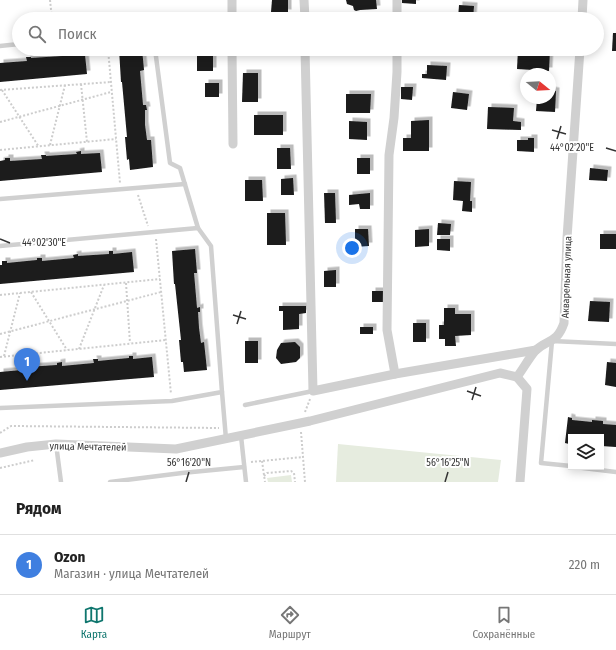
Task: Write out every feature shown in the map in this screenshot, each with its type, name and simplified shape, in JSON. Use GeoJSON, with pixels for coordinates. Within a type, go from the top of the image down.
{"type":"FeatureCollection","features":[{"type":"Feature","properties":{"kind":"street"},"geometry":{"type":"LineString","coordinates":[[232,0],[232,12]]}},
{"type":"Feature","properties":{"kind":"street"},"geometry":{"type":"LineString","coordinates":[[304,0],[305,12]]}},
{"type":"Feature","properties":{"kind":"street"},"geometry":{"type":"LineString","coordinates":[[397,0],[397,12]]}},
{"type":"Feature","properties":{"kind":"street"},"geometry":{"type":"LineString","coordinates":[[582,12],[583,0]]}},
{"type":"Feature","properties":{"kind":"street"},"geometry":{"type":"LineString","coordinates":[[232,56],[233,144]]}},
{"type":"Feature","properties":{"kind":"street"},"geometry":{"type":"LineString","coordinates":[[305,56],[313,391],[395,374],[536,350]]}},
{"type":"Feature","properties":{"kind":"street"},"geometry":{"type":"LineString","coordinates":[[395,374],[387,330],[389,155],[394,110],[397,56]]}},
{"type":"Feature","properties":{"kind":"street","name":"Акварельная улица"},"geometry":{"type":"LineString","coordinates":[[517,377],[536,350],[552,340],[561,332],[564,323],[567,238],[580,56]]}},
{"type":"Feature","properties":{"kind":"street","name":"улица Мечтателей"},"geometry":{"type":"LineString","coordinates":[[0,453],[27,447],[56,444],[176,449],[300,423],[500,373],[517,377]]}},
{"type":"Feature","properties":{"kind":"street"},"geometry":{"type":"LineString","coordinates":[[517,377],[527,389],[520,482]]}},
{"type":"Feature","properties":{"kind":"lane"},"geometry":{"type":"LineString","coordinates":[[0,46],[12,45]]}},
{"type":"Feature","properties":{"kind":"lane"},"geometry":{"type":"LineString","coordinates":[[156,56],[170,163],[180,168],[198,228],[211,246],[226,439]]}},
{"type":"Feature","properties":{"kind":"lane"},"geometry":{"type":"LineString","coordinates":[[0,199],[185,184]]}},
{"type":"Feature","properties":{"kind":"lane"},"geometry":{"type":"LineString","coordinates":[[0,246],[198,228]]}},
{"type":"Feature","properties":{"kind":"lane"},"geometry":{"type":"LineString","coordinates":[[568,466],[541,462],[552,340],[616,344]]}},
{"type":"Feature","properties":{"kind":"lane"},"geometry":{"type":"LineString","coordinates":[[245,405],[313,391]]}},
{"type":"Feature","properties":{"kind":"lane"},"geometry":{"type":"LineString","coordinates":[[0,408],[172,401],[222,392]]}},
{"type":"Feature","properties":{"kind":"lane"},"geometry":{"type":"LineString","coordinates":[[241,436],[246,482]]}},
{"type":"Feature","properties":{"kind":"lane"},"geometry":{"type":"LineString","coordinates":[[56,444],[61,482]]}},
{"type":"Feature","properties":{"kind":"lane"},"geometry":{"type":"LineString","coordinates":[[110,482],[244,467]]}},
{"type":"Feature","properties":{"kind":"lane"},"geometry":{"type":"LineString","coordinates":[[600,470],[616,472]]}},
{"type":"Feature","properties":{"kind":"path"},"geometry":{"type":"LineString","coordinates":[[50,0],[51,12]]}},
{"type":"Feature","properties":{"kind":"path"},"geometry":{"type":"LineString","coordinates":[[108,56],[120,189]]}},
{"type":"Feature","properties":{"kind":"path"},"geometry":{"type":"LineString","coordinates":[[1,90],[110,82]]}},
{"type":"Feature","properties":{"kind":"path"},"geometry":{"type":"LineString","coordinates":[[82,84],[87,142]]}},
{"type":"Feature","properties":{"kind":"path"},"geometry":{"type":"LineString","coordinates":[[50,146],[65,85]]}},
{"type":"Feature","properties":{"kind":"path"},"geometry":{"type":"LineString","coordinates":[[1,90],[39,146]]}},
{"type":"Feature","properties":{"kind":"path"},"geometry":{"type":"LineString","coordinates":[[0,122],[111,92]]}},
{"type":"Feature","properties":{"kind":"path"},"geometry":{"type":"LineString","coordinates":[[0,150],[116,140]]}},
{"type":"Feature","properties":{"kind":"path"},"geometry":{"type":"LineString","coordinates":[[135,188],[153,232],[160,279],[172,401]]}},
{"type":"Feature","properties":{"kind":"path"},"geometry":{"type":"LineString","coordinates":[[0,295],[160,279]]}},
{"type":"Feature","properties":{"kind":"path"},"geometry":{"type":"LineString","coordinates":[[126,283],[130,344]]}},
{"type":"Feature","properties":{"kind":"path"},"geometry":{"type":"LineString","coordinates":[[79,349],[104,285]]}},
{"type":"Feature","properties":{"kind":"path"},"geometry":{"type":"LineString","coordinates":[[31,292],[67,350]]}},
{"type":"Feature","properties":{"kind":"path"},"geometry":{"type":"LineString","coordinates":[[0,334],[161,292]]}},
{"type":"Feature","properties":{"kind":"path"},"geometry":{"type":"LineString","coordinates":[[4,356],[20,293]]}},
{"type":"Feature","properties":{"kind":"path"},"geometry":{"type":"LineString","coordinates":[[0,357],[166,340]]}},
{"type":"Feature","properties":{"kind":"path"},"geometry":{"type":"LineString","coordinates":[[305,482],[300,423],[313,391]]}},
{"type":"Feature","properties":{"kind":"path"},"geometry":{"type":"LineString","coordinates":[[0,433],[11,426],[225,428]]}},
{"type":"Feature","properties":{"kind":"path"},"geometry":{"type":"LineString","coordinates":[[250,462],[303,457]]}},
{"type":"Feature","properties":{"kind":"path"},"geometry":{"type":"LineString","coordinates":[[0,468],[35,460]]}},
{"type":"Feature","properties":{"kind":"path"},"geometry":{"type":"LineString","coordinates":[[262,461],[265,482]]}},
{"type":"Feature","properties":{"kind":"path"},"geometry":{"type":"LineString","coordinates":[[264,476],[267,473],[291,471],[294,473],[295,482]]}},
{"type":"Feature","properties":{"kind":"shaded area"},"geometry":{"type":"Polygon","coordinates":[[[338,444],[501,460],[498,482],[336,482],[338,444]]]}},
{"type":"Feature","properties":{"kind":"shaded area"},"geometry":{"type":"Polygon","coordinates":[[[291,475],[292,482],[268,482],[267,478],[291,475]]]}},
{"type":"Feature","properties":{"kind":"building"},"geometry":{"type":"Polygon","coordinates":[[[272,0],[288,0],[288,12],[271,12],[272,0]]]}},
{"type":"Feature","properties":{"kind":"building"},"geometry":{"type":"Polygon","coordinates":[[[346,0],[376,0],[377,9],[356,11],[354,10],[353,6],[347,4],[346,0]]]}},
{"type":"Feature","properties":{"kind":"building"},"geometry":{"type":"Polygon","coordinates":[[[402,0],[416,0],[416,4],[402,3],[402,0]]]}},
{"type":"Feature","properties":{"kind":"building"},"geometry":{"type":"Polygon","coordinates":[[[459,5],[474,6],[474,12],[458,12],[459,5]]]}},
{"type":"Feature","properties":{"kind":"building"},"geometry":{"type":"Polygon","coordinates":[[[613,33],[616,33],[616,51],[612,51],[613,33]]]}},
{"type":"Feature","properties":{"kind":"building"},"geometry":{"type":"Polygon","coordinates":[[[85,56],[87,74],[0,82],[0,63],[27,61],[26,57],[85,56]]]}},
{"type":"Feature","properties":{"kind":"building"},"geometry":{"type":"Polygon","coordinates":[[[119,56],[143,56],[144,70],[140,71],[143,105],[146,105],[147,110],[145,110],[145,125],[147,140],[151,140],[153,167],[130,170],[129,159],[127,160],[125,137],[127,137],[119,56]]]}},
{"type":"Feature","properties":{"kind":"building"},"geometry":{"type":"Polygon","coordinates":[[[197,56],[213,56],[213,71],[197,71],[197,56]]]}},
{"type":"Feature","properties":{"kind":"building"},"geometry":{"type":"Polygon","coordinates":[[[518,56],[550,56],[549,68],[517,69],[518,56]]]}},
{"type":"Feature","properties":{"kind":"building"},"geometry":{"type":"Polygon","coordinates":[[[427,65],[447,66],[446,80],[422,78],[422,74],[427,74],[427,65]]]}},
{"type":"Feature","properties":{"kind":"building"},"geometry":{"type":"Polygon","coordinates":[[[243,73],[258,73],[258,102],[242,102],[243,73]]]}},
{"type":"Feature","properties":{"kind":"building"},"geometry":{"type":"Polygon","coordinates":[[[205,83],[219,83],[219,97],[205,97],[205,83]]]}},
{"type":"Feature","properties":{"kind":"building"},"geometry":{"type":"Polygon","coordinates":[[[401,87],[413,87],[412,100],[401,99],[401,87]]]}},
{"type":"Feature","properties":{"kind":"building"},"geometry":{"type":"Polygon","coordinates":[[[453,92],[469,94],[467,110],[451,108],[453,92]]]}},
{"type":"Feature","properties":{"kind":"building"},"geometry":{"type":"Polygon","coordinates":[[[346,94],[371,94],[370,113],[346,113],[346,94]]]}},
{"type":"Feature","properties":{"kind":"building"},"geometry":{"type":"Polygon","coordinates":[[[537,104],[555,104],[555,112],[536,111],[537,104]]]}},
{"type":"Feature","properties":{"kind":"building"},"geometry":{"type":"Polygon","coordinates":[[[488,107],[514,108],[513,121],[521,122],[521,130],[487,129],[488,107]]]}},
{"type":"Feature","properties":{"kind":"building"},"geometry":{"type":"Polygon","coordinates":[[[254,115],[283,115],[283,135],[254,135],[254,115]]]}},
{"type":"Feature","properties":{"kind":"building"},"geometry":{"type":"Polygon","coordinates":[[[429,120],[429,151],[403,151],[403,138],[411,138],[411,121],[429,120]]]}},
{"type":"Feature","properties":{"kind":"building"},"geometry":{"type":"Polygon","coordinates":[[[349,121],[367,122],[367,140],[349,139],[349,121]]]}},
{"type":"Feature","properties":{"kind":"building"},"geometry":{"type":"Polygon","coordinates":[[[528,138],[534,138],[534,152],[517,151],[517,140],[528,140],[528,138]]]}},
{"type":"Feature","properties":{"kind":"building"},"geometry":{"type":"Polygon","coordinates":[[[277,148],[290,148],[291,169],[277,169],[277,148]]]}},
{"type":"Feature","properties":{"kind":"building"},"geometry":{"type":"Polygon","coordinates":[[[81,151],[81,154],[100,153],[102,172],[0,181],[0,161],[5,160],[5,158],[10,158],[10,161],[42,159],[41,155],[77,154],[76,152],[81,151]]]}},
{"type":"Feature","properties":{"kind":"building"},"geometry":{"type":"Polygon","coordinates":[[[357,158],[370,158],[370,174],[357,174],[357,158]]]}},
{"type":"Feature","properties":{"kind":"building"},"geometry":{"type":"Polygon","coordinates":[[[590,168],[608,170],[607,181],[589,180],[590,168]]]}},
{"type":"Feature","properties":{"kind":"building"},"geometry":{"type":"Polygon","coordinates":[[[293,178],[294,195],[281,195],[281,179],[293,178]]]}},
{"type":"Feature","properties":{"kind":"building"},"geometry":{"type":"Polygon","coordinates":[[[245,180],[262,180],[263,201],[245,201],[245,180]]]}},
{"type":"Feature","properties":{"kind":"building"},"geometry":{"type":"Polygon","coordinates":[[[454,181],[471,182],[470,201],[472,201],[472,212],[462,211],[463,201],[453,200],[454,181]]]}},
{"type":"Feature","properties":{"kind":"building"},"geometry":{"type":"Polygon","coordinates":[[[324,193],[335,193],[336,223],[325,223],[324,193]]]}},
{"type":"Feature","properties":{"kind":"building"},"geometry":{"type":"Polygon","coordinates":[[[370,193],[370,209],[360,209],[359,204],[349,205],[349,195],[370,193]]]}},
{"type":"Feature","properties":{"kind":"building"},"geometry":{"type":"Polygon","coordinates":[[[267,213],[285,213],[286,245],[267,245],[267,213]]]}},
{"type":"Feature","properties":{"kind":"building"},"geometry":{"type":"Polygon","coordinates":[[[438,223],[451,224],[450,235],[437,235],[438,223]]]}},
{"type":"Feature","properties":{"kind":"building"},"geometry":{"type":"Polygon","coordinates":[[[355,229],[368,229],[369,246],[355,247],[355,229]]]}},
{"type":"Feature","properties":{"kind":"building"},"geometry":{"type":"Polygon","coordinates":[[[429,229],[429,246],[415,247],[415,230],[429,229]]]}},
{"type":"Feature","properties":{"kind":"building"},"geometry":{"type":"Polygon","coordinates":[[[600,234],[616,234],[616,249],[600,249],[600,234]]]}},
{"type":"Feature","properties":{"kind":"building"},"geometry":{"type":"Polygon","coordinates":[[[437,239],[450,239],[450,251],[437,250],[437,239]]]}},
{"type":"Feature","properties":{"kind":"building"},"geometry":{"type":"Polygon","coordinates":[[[195,249],[197,273],[194,273],[197,308],[200,307],[200,312],[198,312],[199,328],[201,343],[204,342],[207,370],[184,372],[183,362],[181,362],[179,340],[181,340],[174,284],[172,251],[195,249]]]}},
{"type":"Feature","properties":{"kind":"building"},"geometry":{"type":"Polygon","coordinates":[[[109,251],[113,251],[113,254],[132,252],[134,272],[0,284],[0,265],[2,265],[2,261],[7,261],[7,263],[37,260],[37,258],[42,258],[42,261],[74,258],[73,255],[78,254],[78,256],[109,254],[109,251]]]}},
{"type":"Feature","properties":{"kind":"building"},"geometry":{"type":"Polygon","coordinates":[[[336,270],[336,287],[324,287],[324,271],[336,270]]]}},
{"type":"Feature","properties":{"kind":"building"},"geometry":{"type":"Polygon","coordinates":[[[372,291],[385,291],[385,302],[372,302],[372,291]]]}},
{"type":"Feature","properties":{"kind":"building"},"geometry":{"type":"Polygon","coordinates":[[[590,301],[610,302],[609,322],[588,321],[590,301]]]}},
{"type":"Feature","properties":{"kind":"building"},"geometry":{"type":"Polygon","coordinates":[[[279,306],[306,306],[306,313],[299,314],[299,329],[283,330],[283,311],[279,311],[279,306]]]}},
{"type":"Feature","properties":{"kind":"building"},"geometry":{"type":"Polygon","coordinates":[[[444,308],[455,308],[455,314],[471,314],[471,335],[455,336],[456,346],[445,346],[445,339],[439,339],[439,325],[444,325],[444,308]]]}},
{"type":"Feature","properties":{"kind":"building"},"geometry":{"type":"Polygon","coordinates":[[[413,323],[426,323],[426,342],[413,342],[413,323]]]}},
{"type":"Feature","properties":{"kind":"building"},"geometry":{"type":"Polygon","coordinates":[[[360,327],[373,327],[373,334],[360,334],[360,327]]]}},
{"type":"Feature","properties":{"kind":"building"},"geometry":{"type":"Polygon","coordinates":[[[245,341],[258,341],[258,363],[245,363],[245,341]]]}},
{"type":"Feature","properties":{"kind":"building"},"geometry":{"type":"Polygon","coordinates":[[[295,342],[300,347],[300,358],[296,362],[281,364],[276,358],[277,350],[281,343],[295,342]]]}},
{"type":"Feature","properties":{"kind":"building"},"geometry":{"type":"Polygon","coordinates":[[[129,356],[133,356],[133,359],[152,357],[154,377],[0,390],[0,372],[22,370],[22,366],[57,365],[57,363],[62,362],[62,366],[94,363],[93,359],[98,359],[98,361],[129,358],[129,356]]]}},
{"type":"Feature","properties":{"kind":"building"},"geometry":{"type":"Polygon","coordinates":[[[607,362],[616,363],[616,387],[605,385],[607,362]]]}},
{"type":"Feature","properties":{"kind":"building"},"geometry":{"type":"Polygon","coordinates":[[[568,417],[572,418],[572,420],[592,422],[592,420],[603,421],[603,424],[616,425],[616,447],[604,446],[604,434],[568,434],[568,444],[565,443],[568,417]]]}},
{"type":"Feature","properties":{"kind":"place","name":"Ozon"},"geometry":{"type":"Point","coordinates":[27,381]}}]}
